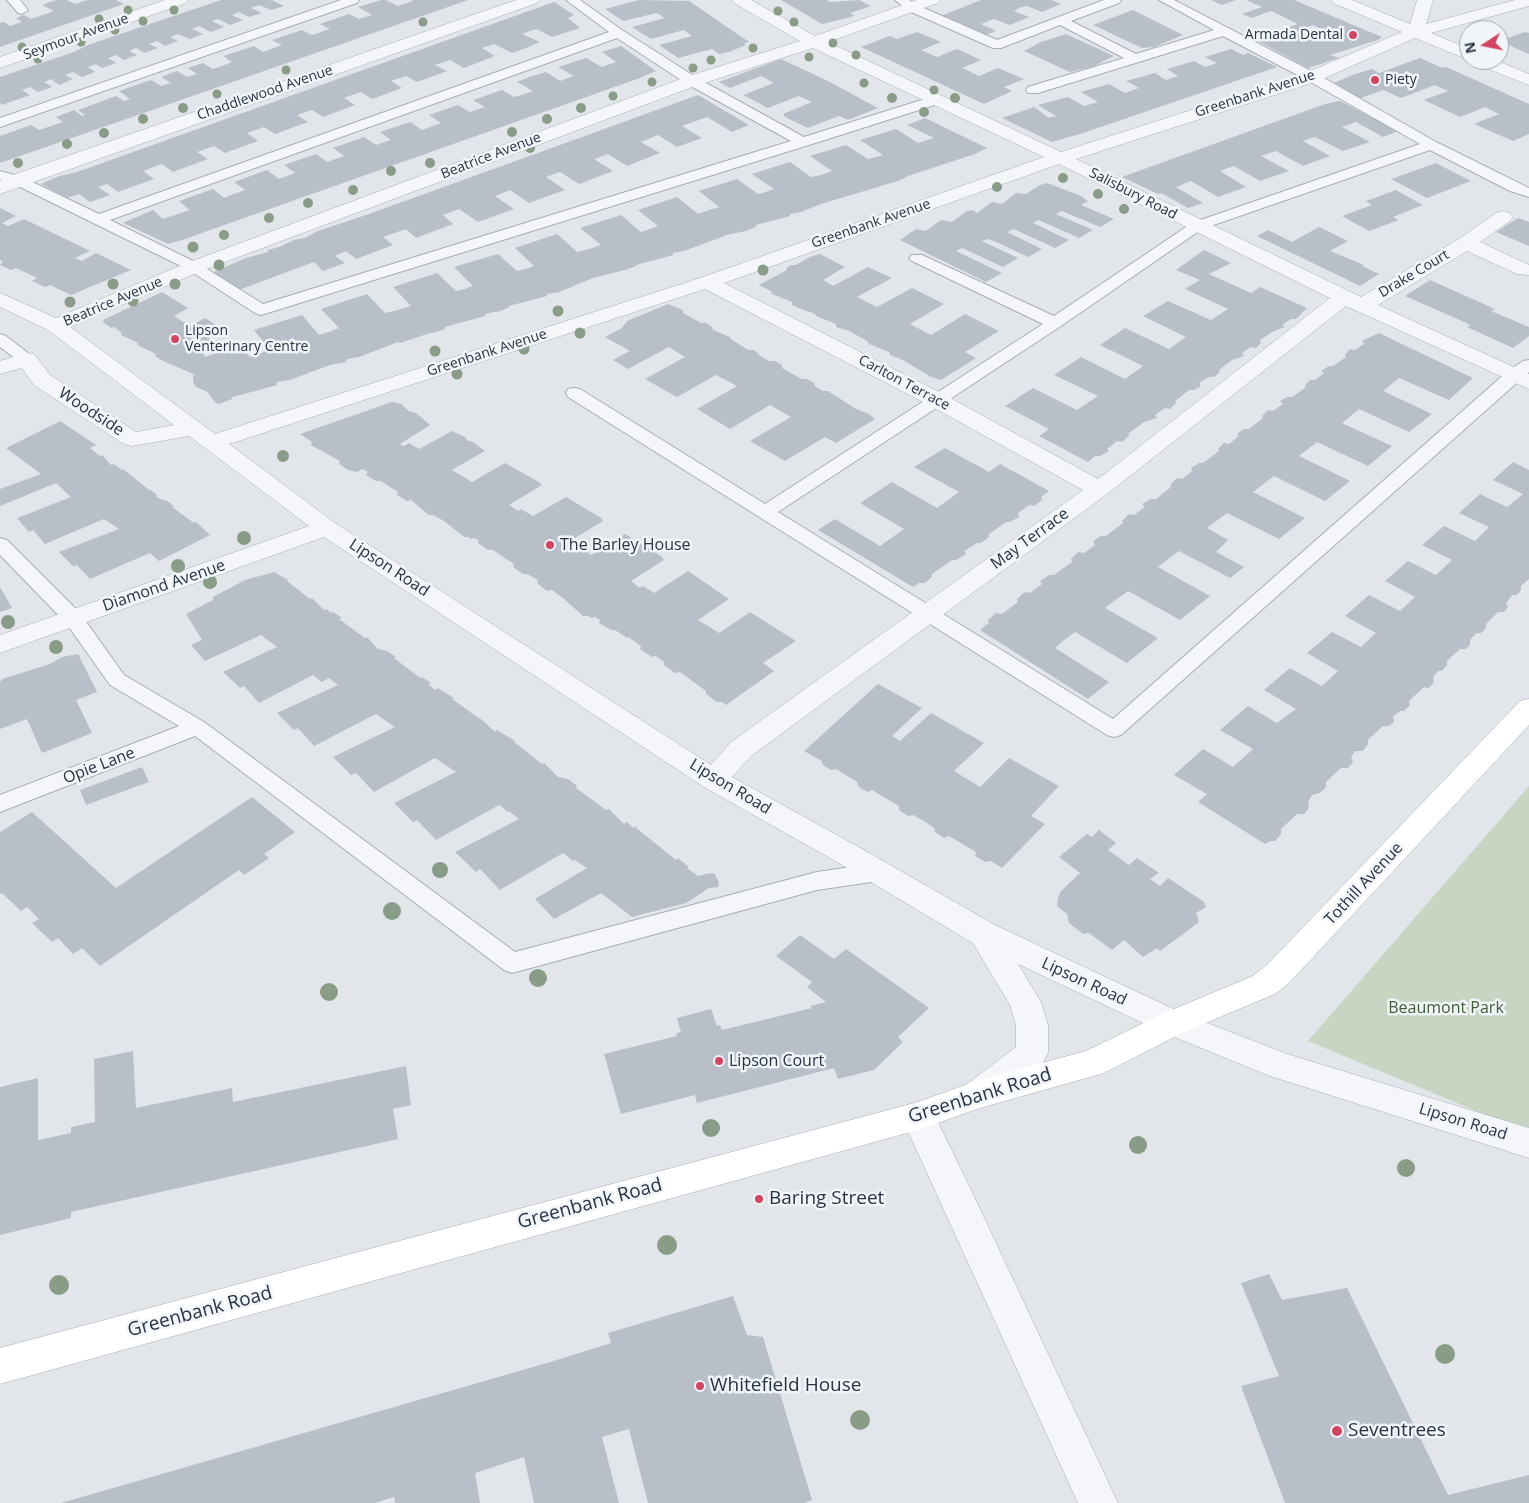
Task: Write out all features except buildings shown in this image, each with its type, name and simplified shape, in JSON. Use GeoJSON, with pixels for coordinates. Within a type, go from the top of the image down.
{"type":"FeatureCollection","features":[{"type":"Feature","properties":{"kind":"main road","name":"Tothill Avenue"},"geometry":{"type":"LineString","coordinates":[[1173,1023],[1264,985],[1278,974],[1529,708]]}},
{"type":"Feature","properties":{"kind":"main road","name":"Greenbank Road"},"geometry":{"type":"LineString","coordinates":[[0,1366],[918,1116],[979,1094],[1093,1062],[1173,1023]]}},
{"type":"Feature","properties":{"kind":"street"},"geometry":{"type":"LineString","coordinates":[[144,0],[159,7]]}},
{"type":"Feature","properties":{"kind":"street","name":"Seymour Avenue"},"geometry":{"type":"LineString","coordinates":[[0,63],[180,0]]}},
{"type":"Feature","properties":{"kind":"street","name":"Chaddlewood Avenue"},"geometry":{"type":"LineString","coordinates":[[0,188],[8,177],[531,0]]}},
{"type":"Feature","properties":{"kind":"street","name":"Salisbury Road"},"geometry":{"type":"LineString","coordinates":[[740,0],[814,42],[1060,158],[1354,301],[1524,374]]}},
{"type":"Feature","properties":{"kind":"street","name":"Beatrice Avenue"},"geometry":{"type":"LineString","coordinates":[[55,326],[194,267],[692,81],[814,42],[907,4],[932,0]]}},
{"type":"Feature","properties":{"kind":"street"},"geometry":{"type":"LineString","coordinates":[[1339,0],[1459,51]]}},
{"type":"Feature","properties":{"kind":"street"},"geometry":{"type":"LineString","coordinates":[[1416,32],[1425,0]]}},
{"type":"Feature","properties":{"kind":"street","name":"Greenbank Avenue"},"geometry":{"type":"LineString","coordinates":[[203,435],[707,282],[1060,158],[1312,77],[1416,32],[1529,1]]}},
{"type":"Feature","properties":{"kind":"street"},"geometry":{"type":"LineString","coordinates":[[1505,70],[1529,80]]}},
{"type":"Feature","properties":{"kind":"street","name":"Drake Court"},"geometry":{"type":"LineString","coordinates":[[1354,301],[1466,243],[1502,217]]}},
{"type":"Feature","properties":{"kind":"street","name":"Drake Court"},"geometry":{"type":"LineString","coordinates":[[1466,243],[1524,270]]}},
{"type":"Feature","properties":{"kind":"street","name":"Carlton Terrace"},"geometry":{"type":"LineString","coordinates":[[707,282],[937,400],[1099,489]]}},
{"type":"Feature","properties":{"kind":"street","name":"Lipson Road"},"geometry":{"type":"LineString","coordinates":[[0,299],[55,326],[328,528],[714,780],[984,934],[1173,1023],[1281,1066],[1529,1143]]}},
{"type":"Feature","properties":{"kind":"street","name":"May Terrace"},"geometry":{"type":"LineString","coordinates":[[714,780],[741,749],[1354,301]]}},
{"type":"Feature","properties":{"kind":"street"},"geometry":{"type":"LineString","coordinates":[[0,368],[26,359]]}},
{"type":"Feature","properties":{"kind":"street","name":"Woodside"},"geometry":{"type":"LineString","coordinates":[[26,359],[42,380],[132,439],[203,435]]}},
{"type":"Feature","properties":{"kind":"street","name":"Diamond Avenue"},"geometry":{"type":"LineString","coordinates":[[0,644],[328,528]]}},
{"type":"Feature","properties":{"kind":"street"},"geometry":{"type":"LineString","coordinates":[[979,1094],[1032,1053],[1032,1025],[1025,1002],[984,934]]}},
{"type":"Feature","properties":{"kind":"street"},"geometry":{"type":"LineString","coordinates":[[918,1116],[1098,1503]]}},
{"type":"Feature","properties":{"kind":"lane"},"geometry":{"type":"LineString","coordinates":[[13,0],[22,10]]}},
{"type":"Feature","properties":{"kind":"lane"},"geometry":{"type":"LineString","coordinates":[[0,123],[353,0]]}},
{"type":"Feature","properties":{"kind":"lane"},"geometry":{"type":"LineString","coordinates":[[572,0],[618,33],[692,81],[804,142]]}},
{"type":"Feature","properties":{"kind":"lane"},"geometry":{"type":"LineString","coordinates":[[907,4],[997,45],[1115,0]]}},
{"type":"Feature","properties":{"kind":"lane"},"geometry":{"type":"LineString","coordinates":[[1165,0],[1312,77],[1432,145],[1515,188],[1529,193]]}},
{"type":"Feature","properties":{"kind":"lane"},"geometry":{"type":"LineString","coordinates":[[1061,21],[1134,58]]}},
{"type":"Feature","properties":{"kind":"lane"},"geometry":{"type":"LineString","coordinates":[[1033,90],[1225,31]]}},
{"type":"Feature","properties":{"kind":"lane"},"geometry":{"type":"LineString","coordinates":[[98,220],[618,33]]}},
{"type":"Feature","properties":{"kind":"lane"},"geometry":{"type":"LineString","coordinates":[[8,177],[194,267],[261,310],[936,100]]}},
{"type":"Feature","properties":{"kind":"lane"},"geometry":{"type":"LineString","coordinates":[[765,512],[1055,323],[1197,226],[1432,145]]}},
{"type":"Feature","properties":{"kind":"lane"},"geometry":{"type":"LineString","coordinates":[[917,258],[1055,323]]}},
{"type":"Feature","properties":{"kind":"lane"},"geometry":{"type":"LineString","coordinates":[[0,339],[26,359]]}},
{"type":"Feature","properties":{"kind":"lane"},"geometry":{"type":"LineString","coordinates":[[574,393],[1114,730],[1524,374]]}},
{"type":"Feature","properties":{"kind":"lane"},"geometry":{"type":"LineString","coordinates":[[0,544],[73,618],[117,680],[197,727],[512,963],[817,881],[878,872]]}},
{"type":"Feature","properties":{"kind":"lane","name":"Opie Lane"},"geometry":{"type":"LineString","coordinates":[[0,804],[197,727]]}},
{"type":"Feature","properties":{"kind":"green space","name":"Beaumont Park"},"geometry":{"type":"Polygon","coordinates":[[[1529,786],[1529,1133],[1308,1041],[1529,786]]]}},
{"type":"Feature","properties":{"kind":"place","name":"Armada Dental"},"geometry":{"type":"Point","coordinates":[1353,35]}},
{"type":"Feature","properties":{"kind":"place","name":"Piety"},"geometry":{"type":"Point","coordinates":[1375,80]}},
{"type":"Feature","properties":{"kind":"place","name":"Lipson Venterinary Centre"},"geometry":{"type":"Point","coordinates":[175,339]}},
{"type":"Feature","properties":{"kind":"place","name":"The Barley House"},"geometry":{"type":"Point","coordinates":[550,545]}},
{"type":"Feature","properties":{"kind":"place","name":"Lipson Court"},"geometry":{"type":"Point","coordinates":[719,1061]}},
{"type":"Feature","properties":{"kind":"place","name":"Baring Street"},"geometry":{"type":"Point","coordinates":[759,1199]}},
{"type":"Feature","properties":{"kind":"place","name":"Whitefield House"},"geometry":{"type":"Point","coordinates":[700,1386]}},
{"type":"Feature","properties":{"kind":"place","name":"Seventrees"},"geometry":{"type":"Point","coordinates":[1337,1431]}}]}
